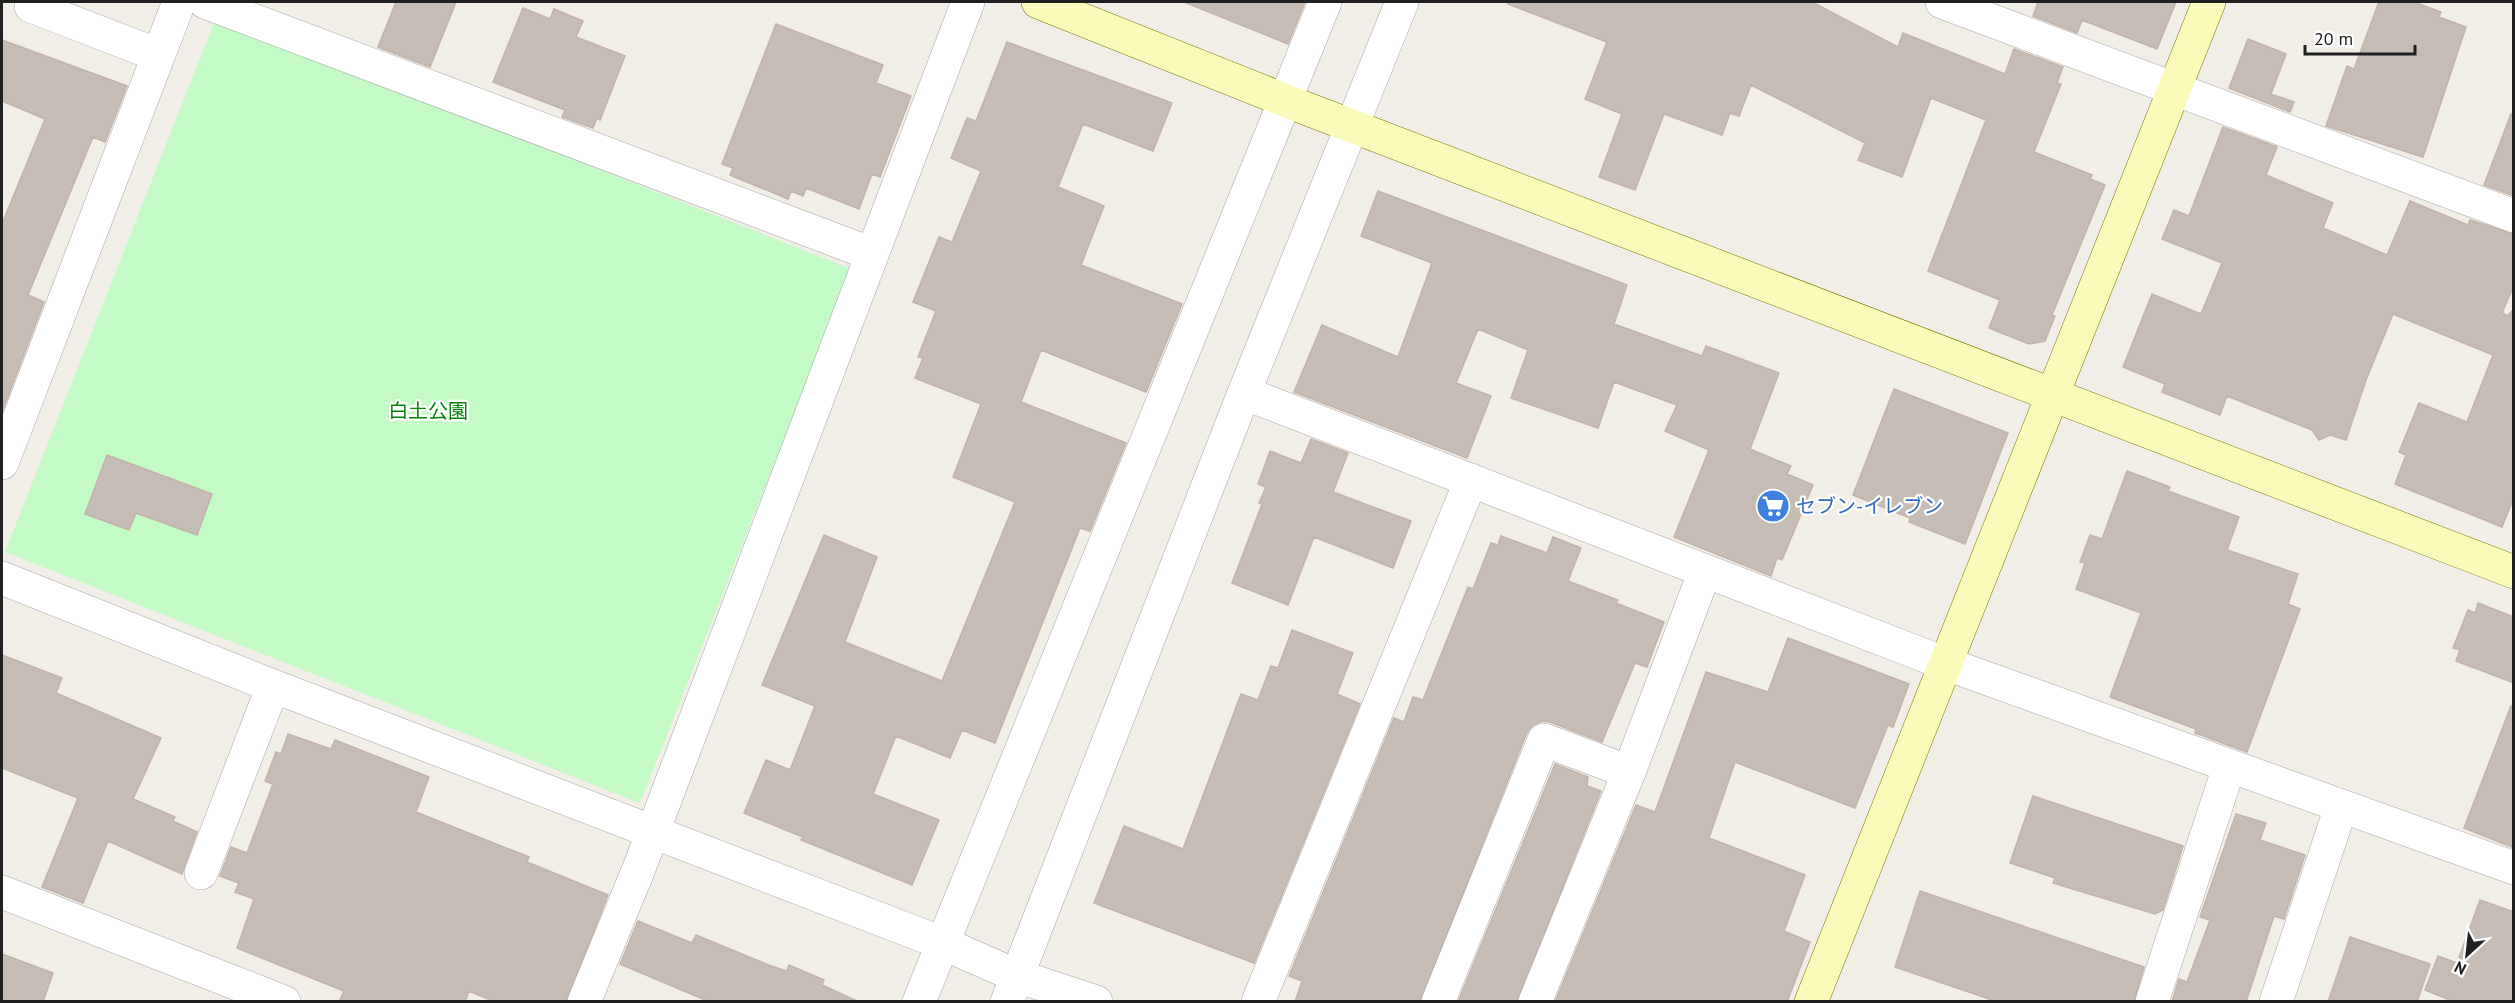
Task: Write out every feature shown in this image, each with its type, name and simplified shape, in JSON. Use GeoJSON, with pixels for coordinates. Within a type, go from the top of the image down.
{"type":"FeatureCollection","features":[{"type":"Feature","properties":{"kind":"street"},"geometry":{"type":"LineString","coordinates":[[2,463],[179,2]]}},
{"type":"Feature","properties":{"kind":"street"},"geometry":{"type":"LineString","coordinates":[[205,2],[872,254]]}},
{"type":"Feature","properties":{"kind":"street"},"geometry":{"type":"LineString","coordinates":[[584,1002],[652,832],[968,2]]}},
{"type":"Feature","properties":{"kind":"street"},"geometry":{"type":"LineString","coordinates":[[1038,2],[1284,100],[2514,572]]}},
{"type":"Feature","properties":{"kind":"street"},"geometry":{"type":"LineString","coordinates":[[919,1002],[1325,2]]}},
{"type":"Feature","properties":{"kind":"street"},"geometry":{"type":"LineString","coordinates":[[1012,989],[1244,393],[1401,2]]}},
{"type":"Feature","properties":{"kind":"street"},"geometry":{"type":"LineString","coordinates":[[1942,2],[2004,13],[2176,88],[2514,216]]}},
{"type":"Feature","properties":{"kind":"street"},"geometry":{"type":"LineString","coordinates":[[1811,1002],[2209,2]]}},
{"type":"Feature","properties":{"kind":"street"},"geometry":{"type":"LineString","coordinates":[[31,6],[158,55]]}},
{"type":"Feature","properties":{"kind":"street"},"geometry":{"type":"LineString","coordinates":[[1244,393],[1944,663],[2514,868]]}},
{"type":"Feature","properties":{"kind":"street"},"geometry":{"type":"LineString","coordinates":[[1258,1002],[1471,480]]}},
{"type":"Feature","properties":{"kind":"street"},"geometry":{"type":"LineString","coordinates":[[1535,1002],[1629,772],[1705,571]]}},
{"type":"Feature","properties":{"kind":"street"},"geometry":{"type":"LineString","coordinates":[[2,578],[273,687],[942,943],[1012,989],[1096,1002]]}},
{"type":"Feature","properties":{"kind":"street"},"geometry":{"type":"LineString","coordinates":[[201,873],[273,687]]}},
{"type":"Feature","properties":{"kind":"street"},"geometry":{"type":"LineString","coordinates":[[1438,1002],[1544,740],[1629,772]]}},
{"type":"Feature","properties":{"kind":"street"},"geometry":{"type":"LineString","coordinates":[[2152,1002],[2229,767]]}},
{"type":"Feature","properties":{"kind":"street"},"geometry":{"type":"LineString","coordinates":[[2276,1002],[2341,807]]}},
{"type":"Feature","properties":{"kind":"street"},"geometry":{"type":"LineString","coordinates":[[2,892],[284,1002]]}},
{"type":"Feature","properties":{"kind":"green space","name":"白土公園"},"geometry":{"type":"Polygon","coordinates":[[[216,18],[851,269],[640,803],[5,552],[216,18]]]}},
{"type":"Feature","properties":{"kind":"building"},"geometry":{"type":"Polygon","coordinates":[[[396,2],[456,2],[430,67],[378,47],[396,2]]]}},
{"type":"Feature","properties":{"kind":"building"},"geometry":{"type":"Polygon","coordinates":[[[1184,2],[1305,2],[1288,44],[1184,2]]]}},
{"type":"Feature","properties":{"kind":"building"},"geometry":{"type":"Polygon","coordinates":[[[1508,2],[1812,2],[1898,47],[1903,33],[2005,74],[2014,49],[2063,67],[2057,83],[2061,84],[2034,152],[2092,175],[2090,179],[2105,185],[2052,315],[2055,316],[2045,341],[2029,344],[1989,328],[2000,300],[1928,271],[1986,120],[1931,98],[1902,177],[1858,160],[1865,143],[1751,85],[1739,116],[1730,113],[1722,135],[1664,114],[1635,190],[1599,177],[1622,114],[1585,99],[1607,42],[1508,4],[1508,2]]]}},
{"type":"Feature","properties":{"kind":"building"},"geometry":{"type":"Polygon","coordinates":[[[2038,2],[2176,2],[2157,49],[2082,20],[2077,33],[2033,16],[2038,2]]]}},
{"type":"Feature","properties":{"kind":"building"},"geometry":{"type":"Polygon","coordinates":[[[2379,2],[2414,2],[2441,12],[2439,17],[2466,27],[2423,157],[2326,126],[2347,66],[2354,69],[2379,2]]]}},
{"type":"Feature","properties":{"kind":"building"},"geometry":{"type":"Polygon","coordinates":[[[523,8],[550,19],[554,9],[583,21],[576,37],[625,56],[600,120],[597,118],[593,128],[562,117],[565,110],[493,82],[523,8]]]}},
{"type":"Feature","properties":{"kind":"building"},"geometry":{"type":"Polygon","coordinates":[[[776,24],[883,65],[876,83],[911,96],[880,177],[872,174],[859,209],[806,188],[803,196],[791,191],[788,199],[730,175],[733,168],[722,164],[776,24]]]}},
{"type":"Feature","properties":{"kind":"building"},"geometry":{"type":"Polygon","coordinates":[[[2248,39],[2286,54],[2271,94],[2294,102],[2290,112],[2229,88],[2248,39]]]}},
{"type":"Feature","properties":{"kind":"building"},"geometry":{"type":"Polygon","coordinates":[[[2,40],[127,86],[105,142],[93,137],[28,295],[44,302],[2,412],[2,224],[45,119],[2,101],[2,40]]]}},
{"type":"Feature","properties":{"kind":"building"},"geometry":{"type":"Polygon","coordinates":[[[1007,42],[1172,103],[1153,151],[1083,124],[1058,187],[1104,206],[1081,265],[1182,304],[1146,392],[1041,350],[1021,402],[1126,443],[1090,531],[1080,528],[995,743],[962,730],[950,758],[896,736],[873,794],[939,820],[912,885],[801,840],[803,837],[744,813],[766,760],[790,770],[815,706],[762,685],[824,535],[877,557],[845,642],[942,681],[1015,502],[953,477],[981,404],[915,378],[923,358],[918,357],[936,311],[913,302],[939,237],[952,242],[981,171],[951,158],[967,118],[976,121],[1007,42]]]}},
{"type":"Feature","properties":{"kind":"building"},"geometry":{"type":"Polygon","coordinates":[[[2511,114],[2514,114],[2514,196],[2484,185],[2511,114]]]}},
{"type":"Feature","properties":{"kind":"building"},"geometry":{"type":"Polygon","coordinates":[[[2223,127],[2277,147],[2266,175],[2333,203],[2323,228],[2387,255],[2410,201],[2468,225],[2470,220],[2514,234],[2514,285],[2502,313],[2508,316],[2514,308],[2514,497],[2502,527],[2395,484],[2406,455],[2399,452],[2419,403],[2467,422],[2493,355],[2393,314],[2366,380],[2346,440],[2330,435],[2319,440],[2312,430],[2227,396],[2220,415],[2162,392],[2165,384],[2123,367],[2152,294],[2201,314],[2222,263],[2162,239],[2174,210],[2189,216],[2223,127]]]}},
{"type":"Feature","properties":{"kind":"building"},"geometry":{"type":"Polygon","coordinates":[[[1378,191],[1627,285],[1614,324],[1702,356],[1706,346],[1779,373],[1750,449],[1791,466],[1787,474],[1813,485],[1782,560],[1777,558],[1771,576],[1674,537],[1709,450],[1665,431],[1677,405],[1614,382],[1598,428],[1511,398],[1528,350],[1478,329],[1456,383],[1491,396],[1467,458],[1294,392],[1322,325],[1398,357],[1432,263],[1361,236],[1378,191]]]}},
{"type":"Feature","properties":{"kind":"building"},"geometry":{"type":"Polygon","coordinates":[[[1894,389],[2008,433],[1965,544],[1909,522],[1910,518],[1853,495],[1894,389]]]}},
{"type":"Feature","properties":{"kind":"building"},"geometry":{"type":"Polygon","coordinates":[[[1311,439],[1348,453],[1333,492],[1411,521],[1393,568],[1314,537],[1288,605],[1232,583],[1262,504],[1259,503],[1266,487],[1258,484],[1270,451],[1301,463],[1311,439]]]}},
{"type":"Feature","properties":{"kind":"building"},"geometry":{"type":"Polygon","coordinates":[[[107,455],[212,494],[197,535],[136,513],[129,530],[85,514],[107,455]]]}},
{"type":"Feature","properties":{"kind":"building"},"geometry":{"type":"Polygon","coordinates":[[[2127,471],[2170,487],[2168,491],[2239,517],[2227,550],[2298,574],[2288,604],[2300,609],[2247,752],[2195,733],[2196,729],[2110,697],[2141,613],[2076,589],[2085,563],[2080,562],[2090,535],[2102,539],[2127,471]]]}},
{"type":"Feature","properties":{"kind":"building"},"geometry":{"type":"Polygon","coordinates":[[[1501,536],[1547,553],[1553,537],[1581,548],[1568,581],[1618,600],[1616,603],[1664,622],[1647,667],[1635,663],[1602,742],[1550,722],[1542,721],[1533,725],[1527,732],[1420,1002],[1295,1002],[1302,981],[1289,976],[1394,718],[1404,722],[1413,697],[1423,700],[1468,587],[1473,589],[1491,543],[1498,545],[1501,536]]]}},
{"type":"Feature","properties":{"kind":"building"},"geometry":{"type":"Polygon","coordinates":[[[2478,603],[2514,617],[2514,683],[2456,661],[2460,650],[2453,648],[2468,610],[2475,613],[2478,603]]]}},
{"type":"Feature","properties":{"kind":"building"},"geometry":{"type":"Polygon","coordinates":[[[1292,630],[1353,653],[1337,694],[1360,704],[1254,963],[1094,903],[1124,826],[1183,849],[1241,694],[1258,700],[1271,666],[1278,668],[1292,630]]]}},
{"type":"Feature","properties":{"kind":"building"},"geometry":{"type":"Polygon","coordinates":[[[1788,638],[1909,684],[1893,727],[1888,725],[1855,808],[1735,762],[1709,838],[1805,875],[1784,931],[1810,942],[1787,1002],[1555,1002],[1636,805],[1655,812],[1706,672],[1768,692],[1788,638]]]}},
{"type":"Feature","properties":{"kind":"building"},"geometry":{"type":"Polygon","coordinates":[[[2,655],[62,678],[56,693],[161,738],[133,799],[175,817],[173,821],[197,832],[182,874],[108,841],[83,903],[42,887],[78,798],[2,768],[2,655]]]}},
{"type":"Feature","properties":{"kind":"building"},"geometry":{"type":"Polygon","coordinates":[[[2511,706],[2514,707],[2514,848],[2464,828],[2511,706]]]}},
{"type":"Feature","properties":{"kind":"building"},"geometry":{"type":"Polygon","coordinates":[[[288,734],[331,749],[335,740],[429,777],[416,812],[529,857],[527,862],[608,895],[566,1002],[495,1002],[469,991],[465,1002],[339,1002],[344,991],[237,948],[254,899],[235,892],[239,883],[220,876],[231,847],[247,853],[273,784],[265,781],[276,752],[281,754],[288,734]]]}},
{"type":"Feature","properties":{"kind":"building"},"geometry":{"type":"Polygon","coordinates":[[[1555,764],[1588,777],[1587,786],[1601,791],[1517,1002],[1458,1002],[1555,764]]]}},
{"type":"Feature","properties":{"kind":"building"},"geometry":{"type":"Polygon","coordinates":[[[2033,796],[2183,846],[2163,910],[2155,914],[2053,883],[2055,878],[2010,863],[2033,796]]]}},
{"type":"Feature","properties":{"kind":"building"},"geometry":{"type":"Polygon","coordinates":[[[2236,814],[2266,823],[2260,840],[2305,855],[2284,919],[2274,916],[2246,1002],[2172,1002],[2179,979],[2187,982],[2210,920],[2200,917],[2236,814]]]}},
{"type":"Feature","properties":{"kind":"building"},"geometry":{"type":"Polygon","coordinates":[[[1920,891],[2144,967],[2134,1002],[1998,1002],[1895,967],[1920,891]]]}},
{"type":"Feature","properties":{"kind":"building"},"geometry":{"type":"Polygon","coordinates":[[[2480,900],[2514,912],[2514,1002],[2455,1002],[2425,990],[2438,956],[2457,963],[2480,900]]]}},
{"type":"Feature","properties":{"kind":"building"},"geometry":{"type":"Polygon","coordinates":[[[638,921],[692,943],[696,935],[787,971],[789,965],[824,980],[822,985],[859,1002],[710,1002],[620,964],[638,921]]]}},
{"type":"Feature","properties":{"kind":"building"},"geometry":{"type":"Polygon","coordinates":[[[2350,937],[2430,964],[2417,1002],[2328,1002],[2350,937]]]}},
{"type":"Feature","properties":{"kind":"building"},"geometry":{"type":"Polygon","coordinates":[[[2,954],[53,973],[43,1002],[2,1002],[2,954]]]}},
{"type":"Feature","properties":{"kind":"place","name":"セブン-イレブン"},"geometry":{"type":"Point","coordinates":[1773,506]}}]}
